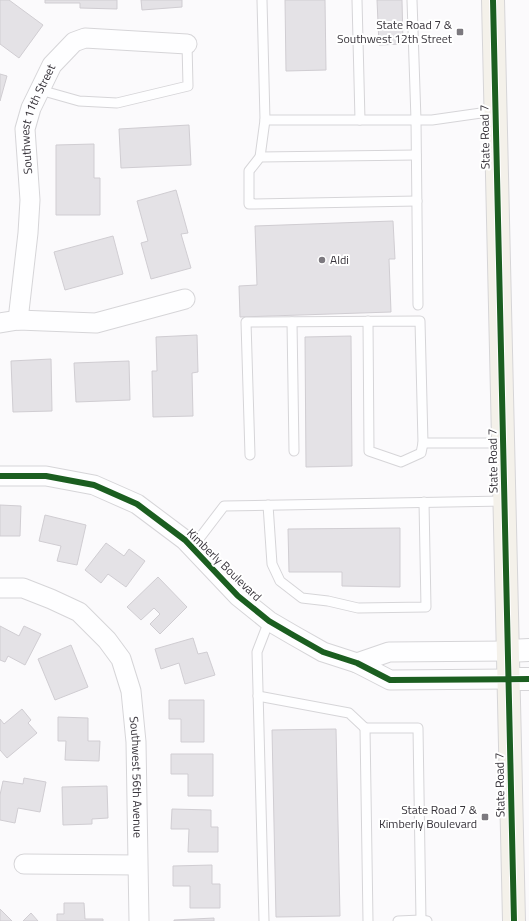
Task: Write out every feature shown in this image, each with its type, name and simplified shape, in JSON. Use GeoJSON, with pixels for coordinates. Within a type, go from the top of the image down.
{"type":"FeatureCollection","features":[{"type":"Feature","properties":{"kind":"main road","name":"State Road 7"},"geometry":{"type":"LineString","coordinates":[[493,0],[505,501],[519,651],[514,921]]}},
{"type":"Feature","properties":{"kind":"street","name":"Southwest 11th Street"},"geometry":{"type":"LineString","coordinates":[[18,320],[30,200],[25,129],[31,108],[52,65],[74,42],[85,38],[187,44]]}},
{"type":"Feature","properties":{"kind":"street"},"geometry":{"type":"LineString","coordinates":[[0,323],[18,320],[96,323],[184,299]]}},
{"type":"Feature","properties":{"kind":"street","name":"Kimberly Boulevard"},"geometry":{"type":"LineString","coordinates":[[0,476],[46,476],[94,485],[137,504],[184,540],[238,596],[269,621],[323,652],[357,663],[390,680],[519,679]]}},
{"type":"Feature","properties":{"kind":"street","name":"Southwest 56th Avenue"},"geometry":{"type":"LineString","coordinates":[[0,588],[23,588],[51,598],[79,612],[107,640],[121,659],[131,691],[136,742],[139,921]]}},
{"type":"Feature","properties":{"kind":"street"},"geometry":{"type":"LineString","coordinates":[[357,663],[389,652],[519,651]]}},
{"type":"Feature","properties":{"kind":"street"},"geometry":{"type":"LineString","coordinates":[[24,864],[137,865]]}},
{"type":"Feature","properties":{"kind":"lane"},"geometry":{"type":"LineString","coordinates":[[262,0],[265,120],[260,157],[249,171],[250,204],[417,201]]}},
{"type":"Feature","properties":{"kind":"lane"},"geometry":{"type":"LineString","coordinates":[[357,0],[360,120]]}},
{"type":"Feature","properties":{"kind":"lane"},"geometry":{"type":"LineString","coordinates":[[412,0],[416,120],[418,305]]}},
{"type":"Feature","properties":{"kind":"lane"},"geometry":{"type":"LineString","coordinates":[[40,90],[80,101],[117,103],[188,86],[187,44]]}},
{"type":"Feature","properties":{"kind":"lane"},"geometry":{"type":"LineString","coordinates":[[265,120],[432,120],[495,111]]}},
{"type":"Feature","properties":{"kind":"lane"},"geometry":{"type":"LineString","coordinates":[[260,157],[416,155]]}},
{"type":"Feature","properties":{"kind":"lane"},"geometry":{"type":"LineString","coordinates":[[250,455],[246,322],[368,321],[420,321],[423,443],[421,453],[401,462],[369,451],[368,321]]}},
{"type":"Feature","properties":{"kind":"lane"},"geometry":{"type":"LineString","coordinates":[[292,322],[294,451]]}},
{"type":"Feature","properties":{"kind":"lane"},"geometry":{"type":"LineString","coordinates":[[423,443],[503,443]]}},
{"type":"Feature","properties":{"kind":"lane"},"geometry":{"type":"LineString","coordinates":[[192,548],[224,506],[505,501]]}},
{"type":"Feature","properties":{"kind":"lane"},"geometry":{"type":"LineString","coordinates":[[268,505],[272,564],[280,582],[302,598],[328,601],[358,608],[419,607],[426,606],[424,502]]}},
{"type":"Feature","properties":{"kind":"lane"},"geometry":{"type":"LineString","coordinates":[[264,921],[257,652],[269,621]]}},
{"type":"Feature","properties":{"kind":"lane"},"geometry":{"type":"LineString","coordinates":[[258,696],[349,713],[365,728],[418,728],[424,920],[398,921]]}},
{"type":"Feature","properties":{"kind":"lane"},"geometry":{"type":"LineString","coordinates":[[365,728],[368,921]]}},
{"type":"Feature","properties":{"kind":"building"},"geometry":{"type":"Polygon","coordinates":[[[0,0],[9,0],[43,25],[19,58],[0,44],[0,0]]]}},
{"type":"Feature","properties":{"kind":"building"},"geometry":{"type":"Polygon","coordinates":[[[45,0],[117,0],[117,9],[80,8],[80,3],[45,3],[45,0]]]}},
{"type":"Feature","properties":{"kind":"building"},"geometry":{"type":"Polygon","coordinates":[[[141,0],[182,0],[182,7],[142,10],[141,0]]]}},
{"type":"Feature","properties":{"kind":"building"},"geometry":{"type":"Polygon","coordinates":[[[285,0],[325,0],[326,70],[286,71],[285,0]]]}},
{"type":"Feature","properties":{"kind":"building"},"geometry":{"type":"Polygon","coordinates":[[[377,0],[402,0],[403,44],[379,45],[377,0]]]}},
{"type":"Feature","properties":{"kind":"building"},"geometry":{"type":"Polygon","coordinates":[[[0,74],[7,76],[0,101],[0,74]]]}},
{"type":"Feature","properties":{"kind":"building"},"geometry":{"type":"Polygon","coordinates":[[[189,125],[191,165],[121,168],[119,129],[189,125]]]}},
{"type":"Feature","properties":{"kind":"building"},"geometry":{"type":"Polygon","coordinates":[[[94,144],[94,178],[100,178],[100,215],[56,215],[56,145],[94,144]]]}},
{"type":"Feature","properties":{"kind":"building"},"geometry":{"type":"Polygon","coordinates":[[[176,190],[188,233],[181,234],[191,268],[151,279],[141,243],[148,241],[137,201],[176,190]]]}},
{"type":"Feature","properties":{"kind":"building"},"geometry":{"type":"Polygon","coordinates":[[[393,221],[395,259],[389,259],[391,312],[240,317],[239,286],[257,285],[255,226],[393,221]]]}},
{"type":"Feature","properties":{"kind":"building"},"geometry":{"type":"Polygon","coordinates":[[[113,236],[123,274],[65,290],[54,252],[113,236]]]}},
{"type":"Feature","properties":{"kind":"building"},"geometry":{"type":"Polygon","coordinates":[[[197,335],[198,372],[192,373],[193,416],[153,417],[152,371],[157,371],[156,337],[197,335]]]}},
{"type":"Feature","properties":{"kind":"building"},"geometry":{"type":"Polygon","coordinates":[[[351,336],[352,466],[306,467],[305,337],[351,336]]]}},
{"type":"Feature","properties":{"kind":"building"},"geometry":{"type":"Polygon","coordinates":[[[51,359],[52,411],[13,412],[11,361],[51,359]]]}},
{"type":"Feature","properties":{"kind":"building"},"geometry":{"type":"Polygon","coordinates":[[[129,361],[130,400],[76,402],[74,363],[129,361]]]}},
{"type":"Feature","properties":{"kind":"building"},"geometry":{"type":"Polygon","coordinates":[[[0,505],[21,506],[20,536],[0,536],[0,505]]]}},
{"type":"Feature","properties":{"kind":"building"},"geometry":{"type":"Polygon","coordinates":[[[45,515],[86,525],[77,565],[57,561],[61,546],[39,541],[45,515]]]}},
{"type":"Feature","properties":{"kind":"building"},"geometry":{"type":"Polygon","coordinates":[[[400,528],[400,587],[342,586],[342,572],[289,572],[288,529],[400,528]]]}},
{"type":"Feature","properties":{"kind":"building"},"geometry":{"type":"Polygon","coordinates":[[[106,543],[124,556],[129,549],[145,561],[126,587],[108,574],[101,583],[85,570],[106,543]]]}},
{"type":"Feature","properties":{"kind":"building"},"geometry":{"type":"Polygon","coordinates":[[[158,577],[187,607],[160,634],[150,624],[160,614],[154,608],[141,620],[127,607],[158,577]]]}},
{"type":"Feature","properties":{"kind":"building"},"geometry":{"type":"Polygon","coordinates":[[[0,626],[19,636],[24,626],[41,634],[25,665],[8,656],[5,662],[0,660],[0,626]]]}},
{"type":"Feature","properties":{"kind":"building"},"geometry":{"type":"Polygon","coordinates":[[[193,638],[198,654],[207,652],[215,675],[185,684],[179,663],[161,669],[155,649],[193,638]]]}},
{"type":"Feature","properties":{"kind":"building"},"geometry":{"type":"Polygon","coordinates":[[[71,645],[88,687],[55,700],[38,659],[71,645]]]}},
{"type":"Feature","properties":{"kind":"building"},"geometry":{"type":"Polygon","coordinates":[[[169,700],[204,700],[204,742],[181,742],[181,719],[169,719],[169,700]]]}},
{"type":"Feature","properties":{"kind":"building"},"geometry":{"type":"Polygon","coordinates":[[[22,709],[31,720],[28,723],[37,733],[7,758],[0,750],[0,719],[4,724],[22,709]]]}},
{"type":"Feature","properties":{"kind":"building"},"geometry":{"type":"Polygon","coordinates":[[[58,717],[88,718],[88,741],[100,741],[99,761],[65,760],[66,741],[58,741],[58,717]]]}},
{"type":"Feature","properties":{"kind":"building"},"geometry":{"type":"Polygon","coordinates":[[[336,729],[340,916],[276,917],[272,730],[336,729]]]}},
{"type":"Feature","properties":{"kind":"building"},"geometry":{"type":"Polygon","coordinates":[[[171,754],[213,754],[213,796],[188,796],[188,774],[171,774],[171,754]]]}},
{"type":"Feature","properties":{"kind":"building"},"geometry":{"type":"Polygon","coordinates":[[[24,778],[46,782],[40,812],[18,808],[15,823],[0,820],[0,795],[3,781],[23,784],[24,778]]]}},
{"type":"Feature","properties":{"kind":"building"},"geometry":{"type":"Polygon","coordinates":[[[107,786],[108,818],[92,819],[92,824],[63,825],[62,787],[107,786]]]}},
{"type":"Feature","properties":{"kind":"building"},"geometry":{"type":"Polygon","coordinates":[[[172,809],[211,810],[211,827],[218,827],[218,852],[188,852],[189,829],[171,829],[172,809]]]}},
{"type":"Feature","properties":{"kind":"building"},"geometry":{"type":"Polygon","coordinates":[[[212,865],[212,884],[220,884],[220,908],[190,908],[190,886],[173,886],[173,866],[212,865]]]}},
{"type":"Feature","properties":{"kind":"building"},"geometry":{"type":"Polygon","coordinates":[[[64,903],[84,903],[85,919],[103,919],[103,921],[57,921],[57,914],[64,914],[64,903]]]}},
{"type":"Feature","properties":{"kind":"building"},"geometry":{"type":"Polygon","coordinates":[[[0,909],[12,921],[0,921],[0,909]]]}},
{"type":"Feature","properties":{"kind":"building"},"geometry":{"type":"Polygon","coordinates":[[[31,913],[38,921],[23,921],[31,913]]]}},
{"type":"Feature","properties":{"kind":"building"},"geometry":{"type":"Polygon","coordinates":[[[214,918],[214,921],[174,921],[174,920],[214,918]]]}},
{"type":"Feature","properties":{"kind":"cycle path"},"geometry":{"type":"LineString","coordinates":[[493,0],[514,921]]}},
{"type":"Feature","properties":{"kind":"cycle path"},"geometry":{"type":"LineString","coordinates":[[0,476],[46,476],[94,485],[137,504],[185,540],[238,596],[269,621],[323,652],[357,663],[390,680],[529,679]]}},
{"type":"Feature","properties":{"kind":"place","name":"State Road 7 & Southwest 12th Street"},"geometry":{"type":"Point","coordinates":[460,32]}},
{"type":"Feature","properties":{"kind":"place","name":"Aldi"},"geometry":{"type":"Point","coordinates":[322,260]}},
{"type":"Feature","properties":{"kind":"place","name":"State Road 7 & Kimberly Boulevard"},"geometry":{"type":"Point","coordinates":[485,817]}}]}
